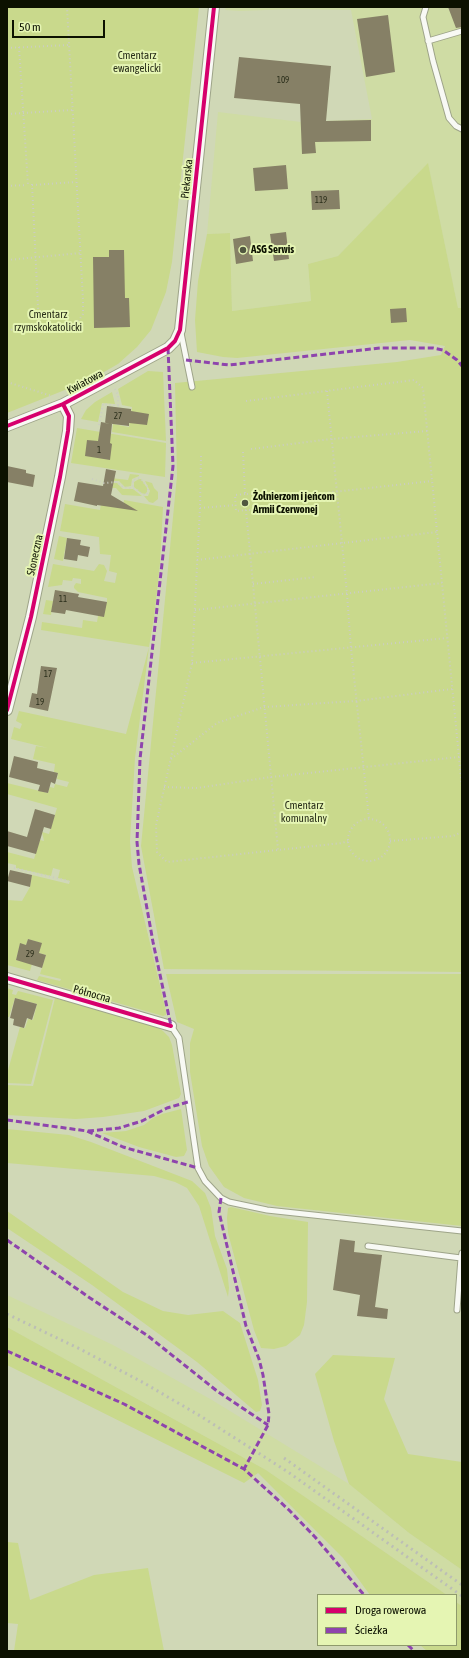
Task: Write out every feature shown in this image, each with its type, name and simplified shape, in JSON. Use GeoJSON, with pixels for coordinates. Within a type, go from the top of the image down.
{"type":"FeatureCollection","features":[{"type":"Feature","properties":{"kind":"street","name":"Piekarska"},"geometry":{"type":"LineString","coordinates":[[168,348],[175,341],[180,330],[214,7]]}},
{"type":"Feature","properties":{"kind":"street","name":"Kwiatowa"},"geometry":{"type":"LineString","coordinates":[[7,426],[63,404],[168,348]]}},
{"type":"Feature","properties":{"kind":"street","name":"Słoneczna"},"geometry":{"type":"LineString","coordinates":[[7,710],[31,617],[60,477],[68,431],[69,416],[63,404]]}},
{"type":"Feature","properties":{"kind":"street","name":"Północna"},"geometry":{"type":"LineString","coordinates":[[7,978],[172,1026]]}},
{"type":"Feature","properties":{"kind":"lane"},"geometry":{"type":"LineString","coordinates":[[426,7],[423,16],[428,41],[449,118],[456,126],[462,129]]}},
{"type":"Feature","properties":{"kind":"lane"},"geometry":{"type":"LineString","coordinates":[[428,41],[462,31]]}},
{"type":"Feature","properties":{"kind":"lane"},"geometry":{"type":"LineString","coordinates":[[180,330],[192,387]]}},
{"type":"Feature","properties":{"kind":"lane"},"geometry":{"type":"LineString","coordinates":[[172,1026],[179,1038],[198,1168],[206,1182],[221,1198],[229,1202],[267,1210],[462,1232]]}},
{"type":"Feature","properties":{"kind":"lane"},"geometry":{"type":"LineString","coordinates":[[368,1246],[462,1258]]}},
{"type":"Feature","properties":{"kind":"lane"},"geometry":{"type":"LineString","coordinates":[[456,1310],[462,1253]]}},
{"type":"Feature","properties":{"kind":"path"},"geometry":{"type":"LineString","coordinates":[[7,330],[74,324],[83,314],[84,300],[66,7]]}},
{"type":"Feature","properties":{"kind":"path"},"geometry":{"type":"LineString","coordinates":[[7,48],[68,45]]}},
{"type":"Feature","properties":{"kind":"path"},"geometry":{"type":"LineString","coordinates":[[19,47],[28,185]]}},
{"type":"Feature","properties":{"kind":"path"},"geometry":{"type":"LineString","coordinates":[[7,114],[72,110]]}},
{"type":"Feature","properties":{"kind":"path"},"geometry":{"type":"LineString","coordinates":[[7,186],[76,182]]}},
{"type":"Feature","properties":{"kind":"path"},"geometry":{"type":"LineString","coordinates":[[32,184],[39,327]]}},
{"type":"Feature","properties":{"kind":"path"},"geometry":{"type":"LineString","coordinates":[[7,260],[81,253]]}},
{"type":"Feature","properties":{"kind":"path"},"geometry":{"type":"LineString","coordinates":[[99,425],[103,404],[119,406],[118,394],[110,379]]}},
{"type":"Feature","properties":{"kind":"path"},"geometry":{"type":"LineString","coordinates":[[246,401],[414,380],[423,388],[462,788]]}},
{"type":"Feature","properties":{"kind":"path"},"geometry":{"type":"LineString","coordinates":[[7,382],[51,395],[63,404]]}},
{"type":"Feature","properties":{"kind":"path"},"geometry":{"type":"LineString","coordinates":[[327,391],[356,701],[370,819]]}},
{"type":"Feature","properties":{"kind":"path"},"geometry":{"type":"LineString","coordinates":[[251,449],[331,439],[427,430]]}},
{"type":"Feature","properties":{"kind":"path"},"geometry":{"type":"LineString","coordinates":[[243,452],[245,494]]}},
{"type":"Feature","properties":{"kind":"path"},"geometry":{"type":"LineString","coordinates":[[201,456],[200,508],[192,663],[156,826],[157,852],[167,862],[342,843],[348,841]]}},
{"type":"Feature","properties":{"kind":"path"},"geometry":{"type":"LineString","coordinates":[[92,479],[104,483],[117,482],[123,487],[133,488],[142,494],[146,494],[148,491],[148,488],[140,478],[133,480],[133,488]]}},
{"type":"Feature","properties":{"kind":"path"},"geometry":{"type":"LineString","coordinates":[[253,501],[432,481]]}},
{"type":"Feature","properties":{"kind":"path"},"geometry":{"type":"LineString","coordinates":[[245,494],[252,494],[253,510],[236,511],[235,495],[245,494]]}},
{"type":"Feature","properties":{"kind":"path"},"geometry":{"type":"LineString","coordinates":[[200,508],[236,505]]}},
{"type":"Feature","properties":{"kind":"path"},"geometry":{"type":"LineString","coordinates":[[246,510],[278,850]]}},
{"type":"Feature","properties":{"kind":"path"},"geometry":{"type":"LineString","coordinates":[[197,560],[437,532]]}},
{"type":"Feature","properties":{"kind":"path"},"geometry":{"type":"LineString","coordinates":[[253,584],[316,577]]}},
{"type":"Feature","properties":{"kind":"path"},"geometry":{"type":"LineString","coordinates":[[195,610],[442,583]]}},
{"type":"Feature","properties":{"kind":"path"},"geometry":{"type":"LineString","coordinates":[[192,663],[447,638]]}},
{"type":"Feature","properties":{"kind":"path"},"geometry":{"type":"LineString","coordinates":[[170,759],[217,723],[264,707],[356,701],[452,689]]}},
{"type":"Feature","properties":{"kind":"path"},"geometry":{"type":"LineString","coordinates":[[164,787],[197,788],[271,777],[459,757]]}},
{"type":"Feature","properties":{"kind":"path"},"geometry":{"type":"LineString","coordinates":[[370,819],[380,822],[387,828],[390,841],[389,848],[382,857],[372,861],[362,860],[353,854],[348,841],[349,832],[354,825],[360,821],[370,819]]}},
{"type":"Feature","properties":{"kind":"path"},"geometry":{"type":"LineString","coordinates":[[390,841],[453,836],[462,832]]}},
{"type":"Feature","properties":{"kind":"path"},"geometry":{"type":"LineString","coordinates":[[14,868],[69,881]]}},
{"type":"Feature","properties":{"kind":"shaded area"},"geometry":{"type":"Polygon","coordinates":[[[226,7],[462,7],[462,308],[458,308],[428,164],[338,256],[308,264],[311,301],[232,311],[230,233],[207,234],[218,112],[301,122],[372,119],[351,10],[292,9],[240,11],[225,10],[226,7]]]}},
{"type":"Feature","properties":{"kind":"shaded area"},"geometry":{"type":"Polygon","coordinates":[[[7,1295],[113,1345],[212,1400],[349,1484],[409,1533],[462,1570],[462,1606],[457,1603],[457,1594],[446,1594],[266,1470],[7,1327],[7,1295]]]}},
{"type":"Feature","properties":{"kind":"green space"},"geometry":{"type":"Polygon","coordinates":[[[7,7],[199,7],[172,262],[166,292],[151,330],[137,347],[118,364],[90,380],[7,413],[7,7]]]}},
{"type":"Feature","properties":{"kind":"green space","name":"Cmentarz komunalny"},"geometry":{"type":"Polygon","coordinates":[[[428,163],[458,308],[462,308],[462,972],[164,969],[141,846],[177,476],[175,383],[397,362],[441,355],[445,346],[410,340],[237,358],[197,352],[195,320],[198,281],[207,234],[230,233],[232,311],[311,301],[308,264],[338,256],[428,163]]]}},
{"type":"Feature","properties":{"kind":"green space"},"geometry":{"type":"Polygon","coordinates":[[[148,371],[163,372],[166,441],[112,432],[113,424],[129,427],[132,407],[122,405],[118,389],[148,371]]]}},
{"type":"Feature","properties":{"kind":"green space"},"geometry":{"type":"Polygon","coordinates":[[[112,392],[115,404],[102,403],[98,422],[81,419],[86,410],[95,402],[112,392]]]}},
{"type":"Feature","properties":{"kind":"green space"},"geometry":{"type":"Polygon","coordinates":[[[77,428],[166,443],[165,477],[71,463],[77,428]]]}},
{"type":"Feature","properties":{"kind":"green space"},"geometry":{"type":"Polygon","coordinates":[[[130,474],[139,475],[132,479],[131,486],[125,487],[119,481],[111,481],[111,478],[128,480],[130,474]]]}},
{"type":"Feature","properties":{"kind":"green space"},"geometry":{"type":"Polygon","coordinates":[[[141,479],[147,488],[147,492],[145,494],[141,493],[134,487],[134,482],[141,479]]]}},
{"type":"Feature","properties":{"kind":"green space"},"geometry":{"type":"Polygon","coordinates":[[[145,481],[152,483],[158,492],[158,499],[153,503],[149,502],[144,496],[148,496],[150,491],[145,481]]]}},
{"type":"Feature","properties":{"kind":"green space"},"geometry":{"type":"Polygon","coordinates":[[[112,483],[117,483],[123,489],[133,489],[142,496],[122,495],[116,488],[110,488],[112,483]]]}},
{"type":"Feature","properties":{"kind":"green space"},"geometry":{"type":"Polygon","coordinates":[[[124,500],[163,507],[160,563],[149,647],[41,630],[42,622],[82,628],[83,620],[97,622],[98,616],[107,602],[107,598],[78,592],[74,586],[76,583],[81,584],[81,579],[73,578],[72,581],[63,580],[62,585],[48,587],[53,564],[94,571],[99,564],[104,565],[107,571],[104,581],[115,583],[117,573],[109,571],[111,555],[100,554],[99,537],[60,531],[65,504],[100,510],[101,503],[123,508],[124,500]]]}},
{"type":"Feature","properties":{"kind":"green space"},"geometry":{"type":"Polygon","coordinates":[[[59,536],[67,538],[63,561],[54,559],[59,536]]]}},
{"type":"Feature","properties":{"kind":"green space"},"geometry":{"type":"Polygon","coordinates":[[[46,600],[53,601],[51,615],[43,614],[46,600]]]}},
{"type":"Feature","properties":{"kind":"green space"},"geometry":{"type":"Polygon","coordinates":[[[149,647],[135,758],[130,841],[132,867],[166,1011],[166,1015],[163,1016],[37,980],[39,976],[60,981],[61,979],[40,974],[46,955],[39,953],[41,943],[28,939],[26,945],[20,944],[16,960],[32,964],[30,971],[7,965],[7,900],[22,901],[30,887],[32,875],[69,884],[70,881],[58,878],[60,870],[53,868],[51,876],[16,868],[16,865],[7,863],[7,852],[34,859],[40,840],[44,841],[42,832],[49,834],[57,808],[7,794],[7,783],[48,793],[50,787],[54,788],[55,784],[67,787],[69,782],[57,779],[58,773],[54,772],[55,764],[33,759],[36,746],[48,748],[11,739],[14,727],[20,729],[22,724],[16,721],[19,711],[126,734],[149,647]]]}},
{"type":"Feature","properties":{"kind":"green space"},"geometry":{"type":"Polygon","coordinates":[[[166,974],[462,974],[462,1226],[277,1206],[244,1198],[224,1187],[209,1166],[202,1146],[190,1072],[190,1043],[194,1029],[177,1022],[166,974]]]}},
{"type":"Feature","properties":{"kind":"green space"},"geometry":{"type":"Polygon","coordinates":[[[7,988],[13,990],[12,994],[16,995],[18,991],[53,1000],[31,1084],[7,1083],[7,1074],[20,1027],[25,1028],[28,1019],[33,1020],[37,1004],[15,998],[9,1017],[7,1017],[7,988]]]}},
{"type":"Feature","properties":{"kind":"green space"},"geometry":{"type":"Polygon","coordinates":[[[55,998],[155,1026],[163,1031],[169,1037],[172,1045],[181,1094],[179,1098],[144,1111],[103,1117],[76,1119],[7,1115],[7,1085],[33,1086],[55,998]]]}},
{"type":"Feature","properties":{"kind":"green space"},"geometry":{"type":"Polygon","coordinates":[[[181,1109],[187,1150],[184,1156],[176,1157],[139,1147],[102,1133],[126,1131],[144,1125],[153,1118],[162,1114],[181,1109]]]}},
{"type":"Feature","properties":{"kind":"green space"},"geometry":{"type":"Polygon","coordinates":[[[7,1129],[69,1135],[192,1181],[205,1193],[211,1208],[215,1236],[227,1269],[229,1288],[228,1297],[199,1206],[187,1188],[175,1182],[154,1176],[7,1163],[7,1129]]]}},
{"type":"Feature","properties":{"kind":"green space"},"geometry":{"type":"Polygon","coordinates":[[[231,1207],[270,1216],[308,1222],[307,1302],[304,1325],[300,1335],[286,1346],[274,1349],[261,1348],[254,1330],[228,1233],[228,1208],[231,1207]]]}},
{"type":"Feature","properties":{"kind":"green space"},"geometry":{"type":"Polygon","coordinates":[[[7,1211],[123,1292],[163,1311],[188,1315],[223,1311],[240,1323],[258,1380],[262,1405],[260,1411],[256,1412],[197,1362],[92,1285],[7,1228],[7,1211]]]}},
{"type":"Feature","properties":{"kind":"green space"},"geometry":{"type":"Polygon","coordinates":[[[7,1327],[266,1470],[446,1594],[369,1594],[343,1558],[258,1473],[244,1483],[7,1365],[7,1327]]]}},
{"type":"Feature","properties":{"kind":"green space"},"geometry":{"type":"Polygon","coordinates":[[[333,1355],[395,1358],[384,1399],[408,1454],[462,1462],[462,1570],[409,1533],[349,1484],[334,1441],[315,1374],[333,1355]]]}},
{"type":"Feature","properties":{"kind":"green space"},"geometry":{"type":"Polygon","coordinates":[[[7,1542],[18,1543],[30,1600],[94,1575],[148,1568],[164,1651],[14,1651],[18,1624],[7,1623],[7,1542]]]}},
{"type":"Feature","properties":{"kind":"green space"},"geometry":{"type":"Polygon","coordinates":[[[457,1603],[462,1606],[462,1651],[427,1651],[421,1646],[457,1646],[457,1603]]]}},
{"type":"Feature","properties":{"kind":"building"},"geometry":{"type":"Polygon","coordinates":[[[448,7],[462,7],[462,27],[456,28],[448,7]]]}},
{"type":"Feature","properties":{"kind":"building"},"geometry":{"type":"Polygon","coordinates":[[[388,15],[395,72],[366,77],[357,19],[388,15]]]}},
{"type":"Feature","properties":{"kind":"building"},"geometry":{"type":"Polygon","coordinates":[[[239,57],[331,66],[326,121],[371,120],[371,141],[315,142],[316,153],[302,154],[300,104],[234,98],[239,57]]]}},
{"type":"Feature","properties":{"kind":"building"},"geometry":{"type":"Polygon","coordinates":[[[286,165],[288,189],[255,191],[253,168],[286,165]]]}},
{"type":"Feature","properties":{"kind":"building"},"geometry":{"type":"Polygon","coordinates":[[[339,190],[340,209],[312,210],[311,191],[339,190]]]}},
{"type":"Feature","properties":{"kind":"building"},"geometry":{"type":"Polygon","coordinates":[[[286,232],[289,259],[274,261],[270,234],[286,232]]]}},
{"type":"Feature","properties":{"kind":"building","name":"ASG Serwis"},"geometry":{"type":"Polygon","coordinates":[[[250,236],[253,261],[236,264],[233,239],[250,236]]]}},
{"type":"Feature","properties":{"kind":"building"},"geometry":{"type":"Polygon","coordinates":[[[109,250],[124,250],[125,298],[129,298],[130,327],[94,328],[93,257],[109,257],[109,250]]]}},
{"type":"Feature","properties":{"kind":"building"},"geometry":{"type":"Polygon","coordinates":[[[406,308],[407,322],[391,323],[390,309],[406,308]]]}},
{"type":"Feature","properties":{"kind":"building"},"geometry":{"type":"Polygon","coordinates":[[[107,406],[131,409],[131,411],[149,414],[147,425],[129,423],[129,426],[105,423],[107,406]]]}},
{"type":"Feature","properties":{"kind":"building"},"geometry":{"type":"Polygon","coordinates":[[[101,422],[112,424],[110,460],[85,456],[87,440],[98,441],[101,422]]]}},
{"type":"Feature","properties":{"kind":"building"},"geometry":{"type":"Polygon","coordinates":[[[7,466],[26,470],[26,473],[35,475],[33,487],[7,482],[7,466]]]}},
{"type":"Feature","properties":{"kind":"building"},"geometry":{"type":"Polygon","coordinates":[[[106,469],[116,471],[111,495],[138,511],[97,506],[74,501],[78,482],[103,486],[106,469]]]}},
{"type":"Feature","properties":{"kind":"building"},"geometry":{"type":"Polygon","coordinates":[[[67,538],[81,540],[80,545],[90,547],[88,557],[78,555],[77,561],[64,559],[67,538]]]}},
{"type":"Feature","properties":{"kind":"building"},"geometry":{"type":"Polygon","coordinates":[[[55,590],[79,594],[78,597],[107,602],[104,617],[66,610],[65,614],[51,612],[55,590]]]}},
{"type":"Feature","properties":{"kind":"building"},"geometry":{"type":"Polygon","coordinates":[[[41,666],[57,668],[48,711],[29,707],[32,693],[37,694],[41,666]]]}},
{"type":"Feature","properties":{"kind":"building"},"geometry":{"type":"Polygon","coordinates":[[[14,756],[38,762],[37,768],[58,773],[55,784],[51,782],[48,793],[38,791],[40,785],[9,777],[14,756]]]}},
{"type":"Feature","properties":{"kind":"building"},"geometry":{"type":"Polygon","coordinates":[[[35,809],[55,815],[51,829],[44,827],[36,854],[7,846],[7,831],[27,837],[35,809]]]}},
{"type":"Feature","properties":{"kind":"building"},"geometry":{"type":"Polygon","coordinates":[[[10,870],[32,875],[30,887],[7,881],[10,870]]]}},
{"type":"Feature","properties":{"kind":"building"},"geometry":{"type":"Polygon","coordinates":[[[28,939],[42,943],[39,953],[46,955],[42,968],[16,960],[20,943],[26,945],[28,939]]]}},
{"type":"Feature","properties":{"kind":"building"},"geometry":{"type":"Polygon","coordinates":[[[15,998],[37,1004],[32,1020],[27,1018],[24,1028],[13,1025],[14,1019],[10,1018],[15,998]]]}},
{"type":"Feature","properties":{"kind":"building"},"geometry":{"type":"Polygon","coordinates":[[[340,1239],[355,1241],[354,1252],[382,1255],[375,1307],[388,1309],[387,1319],[357,1316],[360,1295],[333,1290],[340,1239]]]}},
{"type":"Feature","properties":{"kind":"railway"},"geometry":{"type":"LineString","coordinates":[[7,1314],[80,1349],[144,1383],[202,1417],[288,1472],[462,1596]]}},
{"type":"Feature","properties":{"kind":"railway"},"geometry":{"type":"LineString","coordinates":[[284,1458],[462,1585]]}},
{"type":"Feature","properties":{"kind":"marked path"},"geometry":{"type":"LineString","coordinates":[[168,348],[173,466],[140,759],[137,842],[139,864],[153,942],[171,1026]]}},
{"type":"Feature","properties":{"kind":"marked path"},"geometry":{"type":"LineString","coordinates":[[186,360],[229,365],[380,348],[433,348],[443,350],[457,360],[462,366]]}},
{"type":"Feature","properties":{"kind":"marked path"},"geometry":{"type":"LineString","coordinates":[[88,1131],[119,1128],[142,1121],[167,1108],[188,1102]]}},
{"type":"Feature","properties":{"kind":"marked path"},"geometry":{"type":"LineString","coordinates":[[7,1120],[87,1131],[123,1147],[198,1168]]}},
{"type":"Feature","properties":{"kind":"marked path"},"geometry":{"type":"LineString","coordinates":[[221,1198],[219,1212],[246,1326],[259,1359],[263,1375],[269,1414],[268,1425],[244,1469]]}},
{"type":"Feature","properties":{"kind":"marked path"},"geometry":{"type":"LineString","coordinates":[[7,1240],[90,1298],[148,1336],[217,1391],[268,1425]]}},
{"type":"Feature","properties":{"kind":"marked path"},"geometry":{"type":"LineString","coordinates":[[7,1351],[124,1404],[244,1469],[289,1510],[315,1537],[363,1594]]}},
{"type":"Feature","properties":{"kind":"marked path"},"geometry":{"type":"LineString","coordinates":[[409,1646],[414,1651]]}},
{"type":"Feature","properties":{"kind":"cycle path"},"geometry":{"type":"LineString","coordinates":[[7,426],[63,404],[168,348],[175,341],[180,330],[214,7]]}},
{"type":"Feature","properties":{"kind":"cycle path"},"geometry":{"type":"LineString","coordinates":[[7,710],[31,617],[60,477],[68,431],[69,416],[63,404]]}},
{"type":"Feature","properties":{"kind":"cycle path"},"geometry":{"type":"LineString","coordinates":[[7,978],[171,1026]]}},
{"type":"Feature","properties":{"kind":"place","name":"ASG Serwis"},"geometry":{"type":"Point","coordinates":[243,250]}},
{"type":"Feature","properties":{"kind":"place","name":"Żołnierzom i jeńcom Armii Czerwonej"},"geometry":{"type":"Point","coordinates":[245,503]}},
{"type":"Feature","properties":{"kind":"park label","name":"Cmentarz ewangelicki"},"geometry":{"type":"Point","coordinates":[137,62]}},
{"type":"Feature","properties":{"kind":"park label","name":"Cmentarz rzymskokatolicki"},"geometry":{"type":"Point","coordinates":[48,321]}}]}
